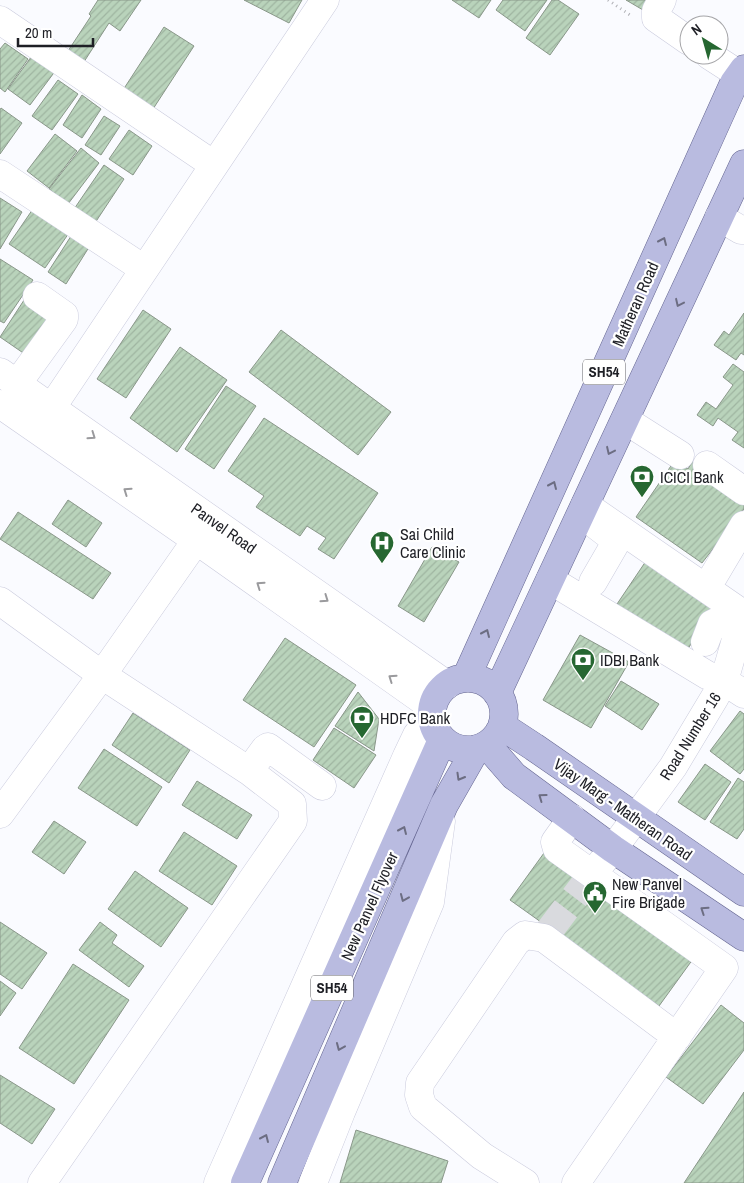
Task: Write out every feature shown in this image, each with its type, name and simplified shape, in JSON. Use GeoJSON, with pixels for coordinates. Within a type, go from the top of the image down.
{"type":"FeatureCollection","features":[{"type":"Feature","properties":{"kind":"main road","name":"Matheran Road"},"geometry":{"type":"LineString","coordinates":[[444,706],[734,83],[742,72]]}},
{"type":"Feature","properties":{"kind":"main road","name":"SH54"},"geometry":{"type":"LineString","coordinates":[[444,805],[504,715],[503,703],[497,692],[744,164]]}},
{"type":"Feature","properties":{"kind":"main road"},"geometry":{"type":"LineString","coordinates":[[497,692],[489,684],[478,679],[444,706],[452,747],[464,750],[488,740],[514,776],[614,849],[744,937]]}},
{"type":"Feature","properties":{"kind":"main road","name":"New Panvel Flyover"},"geometry":{"type":"LineString","coordinates":[[245,1183],[419,793],[444,706]]}},
{"type":"Feature","properties":{"kind":"main road","name":"Vijay Marg - Matheran Road"},"geometry":{"type":"LineString","coordinates":[[488,740],[534,747],[744,892]]}},
{"type":"Feature","properties":{"kind":"main road","name":"New Panvel Flyover"},"geometry":{"type":"LineString","coordinates":[[282,1183],[444,805]]}},
{"type":"Feature","properties":{"kind":"street"},"geometry":{"type":"LineString","coordinates":[[44,419],[325,0]]}},
{"type":"Feature","properties":{"kind":"street"},"geometry":{"type":"LineString","coordinates":[[662,0],[656,11],[656,18],[679,34]]}},
{"type":"Feature","properties":{"kind":"street"},"geometry":{"type":"LineString","coordinates":[[0,20],[214,165]]}},
{"type":"Feature","properties":{"kind":"street"},"geometry":{"type":"LineString","coordinates":[[728,65],[742,72]]}},
{"type":"Feature","properties":{"kind":"street"},"geometry":{"type":"LineString","coordinates":[[0,174],[144,269]]}},
{"type":"Feature","properties":{"kind":"street"},"geometry":{"type":"LineString","coordinates":[[719,217],[744,230]]}},
{"type":"Feature","properties":{"kind":"street"},"geometry":{"type":"LineString","coordinates":[[6,387],[64,319],[64,315],[37,296]]}},
{"type":"Feature","properties":{"kind":"street","name":"Panvel Road"},"geometry":{"type":"LineString","coordinates":[[6,387],[44,419],[204,529],[444,706]]}},
{"type":"Feature","properties":{"kind":"street"},"geometry":{"type":"LineString","coordinates":[[624,420],[680,455]]}},
{"type":"Feature","properties":{"kind":"street"},"geometry":{"type":"LineString","coordinates":[[707,465],[744,491]]}},
{"type":"Feature","properties":{"kind":"street"},"geometry":{"type":"LineString","coordinates":[[583,510],[614,538],[615,544],[593,582]]}},
{"type":"Feature","properties":{"kind":"street"},"geometry":{"type":"LineString","coordinates":[[583,510],[742,613]]}},
{"type":"Feature","properties":{"kind":"street"},"geometry":{"type":"LineString","coordinates":[[622,514],[713,577],[742,613]]}},
{"type":"Feature","properties":{"kind":"street"},"geometry":{"type":"LineString","coordinates":[[713,577],[744,525]]}},
{"type":"Feature","properties":{"kind":"street"},"geometry":{"type":"LineString","coordinates":[[0,814],[102,675],[204,529]]}},
{"type":"Feature","properties":{"kind":"street"},"geometry":{"type":"LineString","coordinates":[[550,580],[707,675],[734,688]]}},
{"type":"Feature","properties":{"kind":"street"},"geometry":{"type":"LineString","coordinates":[[0,601],[102,675],[249,771],[292,804],[293,821],[42,1183]]}},
{"type":"Feature","properties":{"kind":"street"},"geometry":{"type":"LineString","coordinates":[[705,642],[712,624],[742,613]]}},
{"type":"Feature","properties":{"kind":"street","name":"Road Number 16"},"geometry":{"type":"LineString","coordinates":[[614,849],[673,767],[734,688],[742,613]]}},
{"type":"Feature","properties":{"kind":"street"},"geometry":{"type":"LineString","coordinates":[[218,1183],[407,756],[417,735],[444,706]]}},
{"type":"Feature","properties":{"kind":"street"},"geometry":{"type":"LineString","coordinates":[[249,771],[268,747],[322,786]]}},
{"type":"Feature","properties":{"kind":"street"},"geometry":{"type":"LineString","coordinates":[[313,1183],[430,902],[444,805]]}},
{"type":"Feature","properties":{"kind":"street"},"geometry":{"type":"LineString","coordinates":[[572,818],[555,842],[557,849],[592,876],[724,968]]}},
{"type":"Feature","properties":{"kind":"street"},"geometry":{"type":"LineString","coordinates":[[592,876],[614,849]]}},
{"type":"Feature","properties":{"kind":"street"},"geometry":{"type":"LineString","coordinates":[[592,876],[614,849]]}},
{"type":"Feature","properties":{"kind":"street"},"geometry":{"type":"LineString","coordinates":[[525,1183],[482,1156],[423,1107],[419,1095],[420,1083],[516,942],[525,935],[546,935],[677,1037]]}},
{"type":"Feature","properties":{"kind":"street"},"geometry":{"type":"LineString","coordinates":[[576,1183],[724,968],[744,942]]}},
{"type":"Feature","properties":{"kind":"building"},"geometry":{"type":"Polygon","coordinates":[[[98,0],[141,0],[120,31],[109,23],[80,68],[64,57],[91,16],[89,14],[98,0]]]}},
{"type":"Feature","properties":{"kind":"building"},"geometry":{"type":"Polygon","coordinates":[[[244,0],[302,0],[289,23],[244,0]]]}},
{"type":"Feature","properties":{"kind":"building"},"geometry":{"type":"Polygon","coordinates":[[[452,0],[491,0],[479,18],[452,0]]]}},
{"type":"Feature","properties":{"kind":"building"},"geometry":{"type":"Polygon","coordinates":[[[503,0],[547,0],[525,31],[496,10],[503,0]]]}},
{"type":"Feature","properties":{"kind":"building"},"geometry":{"type":"Polygon","coordinates":[[[552,0],[558,0],[579,14],[550,55],[526,38],[552,0]]]}},
{"type":"Feature","properties":{"kind":"building"},"geometry":{"type":"Polygon","coordinates":[[[626,0],[649,0],[643,10],[626,0]]]}},
{"type":"Feature","properties":{"kind":"building"},"geometry":{"type":"Polygon","coordinates":[[[164,27],[194,46],[153,109],[123,90],[164,27]]]}},
{"type":"Feature","properties":{"kind":"building"},"geometry":{"type":"Polygon","coordinates":[[[5,43],[28,59],[5,92],[0,88],[0,49],[5,43]]]}},
{"type":"Feature","properties":{"kind":"building"},"geometry":{"type":"Polygon","coordinates":[[[34,53],[56,70],[30,105],[8,89],[34,53]]]}},
{"type":"Feature","properties":{"kind":"building"},"geometry":{"type":"Polygon","coordinates":[[[58,80],[78,94],[52,130],[32,116],[58,80]]]}},
{"type":"Feature","properties":{"kind":"building"},"geometry":{"type":"Polygon","coordinates":[[[82,95],[101,109],[82,138],[63,125],[82,95]]]}},
{"type":"Feature","properties":{"kind":"building"},"geometry":{"type":"Polygon","coordinates":[[[1,108],[22,123],[0,154],[0,110],[1,108]]]}},
{"type":"Feature","properties":{"kind":"building"},"geometry":{"type":"Polygon","coordinates":[[[104,116],[120,126],[101,155],[85,145],[104,116]]]}},
{"type":"Feature","properties":{"kind":"building"},"geometry":{"type":"Polygon","coordinates":[[[129,130],[152,146],[133,175],[109,159],[129,130]]]}},
{"type":"Feature","properties":{"kind":"building"},"geometry":{"type":"Polygon","coordinates":[[[55,134],[77,151],[49,188],[27,171],[55,134]]]}},
{"type":"Feature","properties":{"kind":"building"},"geometry":{"type":"Polygon","coordinates":[[[81,148],[99,163],[68,204],[49,189],[81,148]]]}},
{"type":"Feature","properties":{"kind":"building"},"geometry":{"type":"Polygon","coordinates":[[[104,165],[124,179],[91,229],[70,215],[104,165]]]}},
{"type":"Feature","properties":{"kind":"building"},"geometry":{"type":"Polygon","coordinates":[[[0,198],[22,212],[0,249],[0,198]]]}},
{"type":"Feature","properties":{"kind":"building"},"geometry":{"type":"Polygon","coordinates":[[[37,203],[73,227],[45,268],[9,244],[37,203]]]}},
{"type":"Feature","properties":{"kind":"building"},"geometry":{"type":"Polygon","coordinates":[[[73,233],[91,244],[66,284],[48,272],[73,233]]]}},
{"type":"Feature","properties":{"kind":"building"},"geometry":{"type":"Polygon","coordinates":[[[0,259],[33,280],[4,323],[0,321],[0,259]]]}},
{"type":"Feature","properties":{"kind":"building"},"geometry":{"type":"Polygon","coordinates":[[[28,294],[60,316],[32,359],[0,337],[28,294]]]}},
{"type":"Feature","properties":{"kind":"building"},"geometry":{"type":"Polygon","coordinates":[[[143,310],[171,329],[126,398],[97,379],[143,310]]]}},
{"type":"Feature","properties":{"kind":"building"},"geometry":{"type":"Polygon","coordinates":[[[744,313],[744,355],[741,353],[736,360],[714,345],[724,331],[729,335],[744,313]]]}},
{"type":"Feature","properties":{"kind":"building"},"geometry":{"type":"Polygon","coordinates":[[[281,330],[391,412],[358,455],[249,372],[281,330]]]}},
{"type":"Feature","properties":{"kind":"building"},"geometry":{"type":"Polygon","coordinates":[[[180,347],[227,380],[177,452],[130,418],[180,347]]]}},
{"type":"Feature","properties":{"kind":"building"},"geometry":{"type":"Polygon","coordinates":[[[733,364],[744,372],[744,448],[732,440],[738,432],[718,418],[713,426],[697,415],[706,402],[716,409],[733,385],[723,377],[733,364]]]}},
{"type":"Feature","properties":{"kind":"building"},"geometry":{"type":"Polygon","coordinates":[[[226,386],[256,406],[214,469],[185,449],[226,386]]]}},
{"type":"Feature","properties":{"kind":"building"},"geometry":{"type":"Polygon","coordinates":[[[264,418],[378,493],[334,559],[318,549],[326,538],[307,526],[300,536],[256,507],[264,496],[228,471],[264,418]]]}},
{"type":"Feature","properties":{"kind":"building"},"geometry":{"type":"Polygon","coordinates":[[[675,460],[688,469],[693,460],[744,497],[744,509],[702,563],[636,517],[675,460]]]}},
{"type":"Feature","properties":{"kind":"building"},"geometry":{"type":"Polygon","coordinates":[[[68,500],[102,523],[86,547],[52,524],[68,500]]]}},
{"type":"Feature","properties":{"kind":"building"},"geometry":{"type":"Polygon","coordinates":[[[18,512],[111,573],[93,599],[0,539],[18,512]]]}},
{"type":"Feature","properties":{"kind":"building"},"geometry":{"type":"Polygon","coordinates":[[[432,547],[459,562],[424,622],[398,606],[432,547]]]}},
{"type":"Feature","properties":{"kind":"building"},"geometry":{"type":"Polygon","coordinates":[[[646,561],[716,607],[685,653],[615,607],[646,561]]]}},
{"type":"Feature","properties":{"kind":"building"},"geometry":{"type":"Polygon","coordinates":[[[580,635],[629,662],[591,728],[543,700],[580,635]]]}},
{"type":"Feature","properties":{"kind":"building"},"geometry":{"type":"Polygon","coordinates":[[[285,638],[356,685],[314,747],[243,700],[285,638]]]}},
{"type":"Feature","properties":{"kind":"building"},"geometry":{"type":"Polygon","coordinates":[[[621,681],[659,704],[642,730],[605,706],[621,681]]]}},
{"type":"Feature","properties":{"kind":"building"},"geometry":{"type":"Polygon","coordinates":[[[358,692],[379,719],[374,751],[335,726],[358,692]]]}},
{"type":"Feature","properties":{"kind":"building"},"geometry":{"type":"Polygon","coordinates":[[[740,711],[744,714],[744,769],[740,774],[710,751],[740,711]]]}},
{"type":"Feature","properties":{"kind":"building"},"geometry":{"type":"Polygon","coordinates":[[[133,713],[190,750],[169,783],[112,745],[133,713]]]}},
{"type":"Feature","properties":{"kind":"building"},"geometry":{"type":"Polygon","coordinates":[[[334,728],[376,755],[354,788],[313,760],[334,728]]]}},
{"type":"Feature","properties":{"kind":"building"},"geometry":{"type":"Polygon","coordinates":[[[104,749],[162,787],[137,826],[78,788],[104,749]]]}},
{"type":"Feature","properties":{"kind":"building"},"geometry":{"type":"Polygon","coordinates":[[[705,764],[731,782],[705,820],[678,802],[705,764]]]}},
{"type":"Feature","properties":{"kind":"building"},"geometry":{"type":"Polygon","coordinates":[[[738,778],[744,782],[744,829],[737,839],[710,822],[738,778]]]}},
{"type":"Feature","properties":{"kind":"building"},"geometry":{"type":"Polygon","coordinates":[[[197,781],[252,815],[237,839],[182,805],[197,781]]]}},
{"type":"Feature","properties":{"kind":"building"},"geometry":{"type":"Polygon","coordinates":[[[54,821],[86,842],[64,874],[32,852],[54,821]]]}},
{"type":"Feature","properties":{"kind":"building"},"geometry":{"type":"Polygon","coordinates":[[[184,832],[237,866],[212,905],[159,871],[184,832]]]}},
{"type":"Feature","properties":{"kind":"building"},"geometry":{"type":"Polygon","coordinates":[[[544,853],[693,959],[659,1006],[510,900],[544,853]]]}},
{"type":"Feature","properties":{"kind":"building"},"geometry":{"type":"Polygon","coordinates":[[[135,871],[188,908],[161,947],[108,909],[135,871]]]}},
{"type":"Feature","properties":{"kind":"building"},"geometry":{"type":"Polygon","coordinates":[[[0,922],[47,953],[22,989],[0,974],[0,922]]]}},
{"type":"Feature","properties":{"kind":"building"},"geometry":{"type":"Polygon","coordinates":[[[100,922],[117,935],[112,943],[144,966],[129,987],[79,950],[100,922]]]}},
{"type":"Feature","properties":{"kind":"building"},"geometry":{"type":"Polygon","coordinates":[[[73,964],[129,1000],[74,1084],[19,1048],[73,964]]]}},
{"type":"Feature","properties":{"kind":"building"},"geometry":{"type":"Polygon","coordinates":[[[0,981],[16,993],[0,1016],[0,981]]]}},
{"type":"Feature","properties":{"kind":"building"},"geometry":{"type":"Polygon","coordinates":[[[721,1005],[744,1023],[744,1050],[703,1104],[666,1077],[721,1005]]]}},
{"type":"Feature","properties":{"kind":"building"},"geometry":{"type":"Polygon","coordinates":[[[0,1075],[55,1109],[32,1144],[0,1123],[0,1075]]]}},
{"type":"Feature","properties":{"kind":"building"},"geometry":{"type":"Polygon","coordinates":[[[744,1092],[744,1183],[684,1183],[744,1092]]]}},
{"type":"Feature","properties":{"kind":"building"},"geometry":{"type":"Polygon","coordinates":[[[356,1130],[448,1161],[441,1183],[340,1183],[356,1130]]]}},
{"type":"Feature","properties":{"kind":"tunnel"},"geometry":{"type":"LineString","coordinates":[[549,931],[587,881]]}},
{"type":"Feature","properties":{"kind":"place","name":"ICICI Bank"},"geometry":{"type":"Point","coordinates":[642,498]}},
{"type":"Feature","properties":{"kind":"place","name":"Sai Child Care Clinic"},"geometry":{"type":"Point","coordinates":[382,564]}},
{"type":"Feature","properties":{"kind":"place","name":"IDBI Bank"},"geometry":{"type":"Point","coordinates":[583,681]}},
{"type":"Feature","properties":{"kind":"place","name":"HDFC Bank"},"geometry":{"type":"Point","coordinates":[362,739]}},
{"type":"Feature","properties":{"kind":"place","name":"New Panvel Fire Brigade"},"geometry":{"type":"Point","coordinates":[595,914]}}]}
